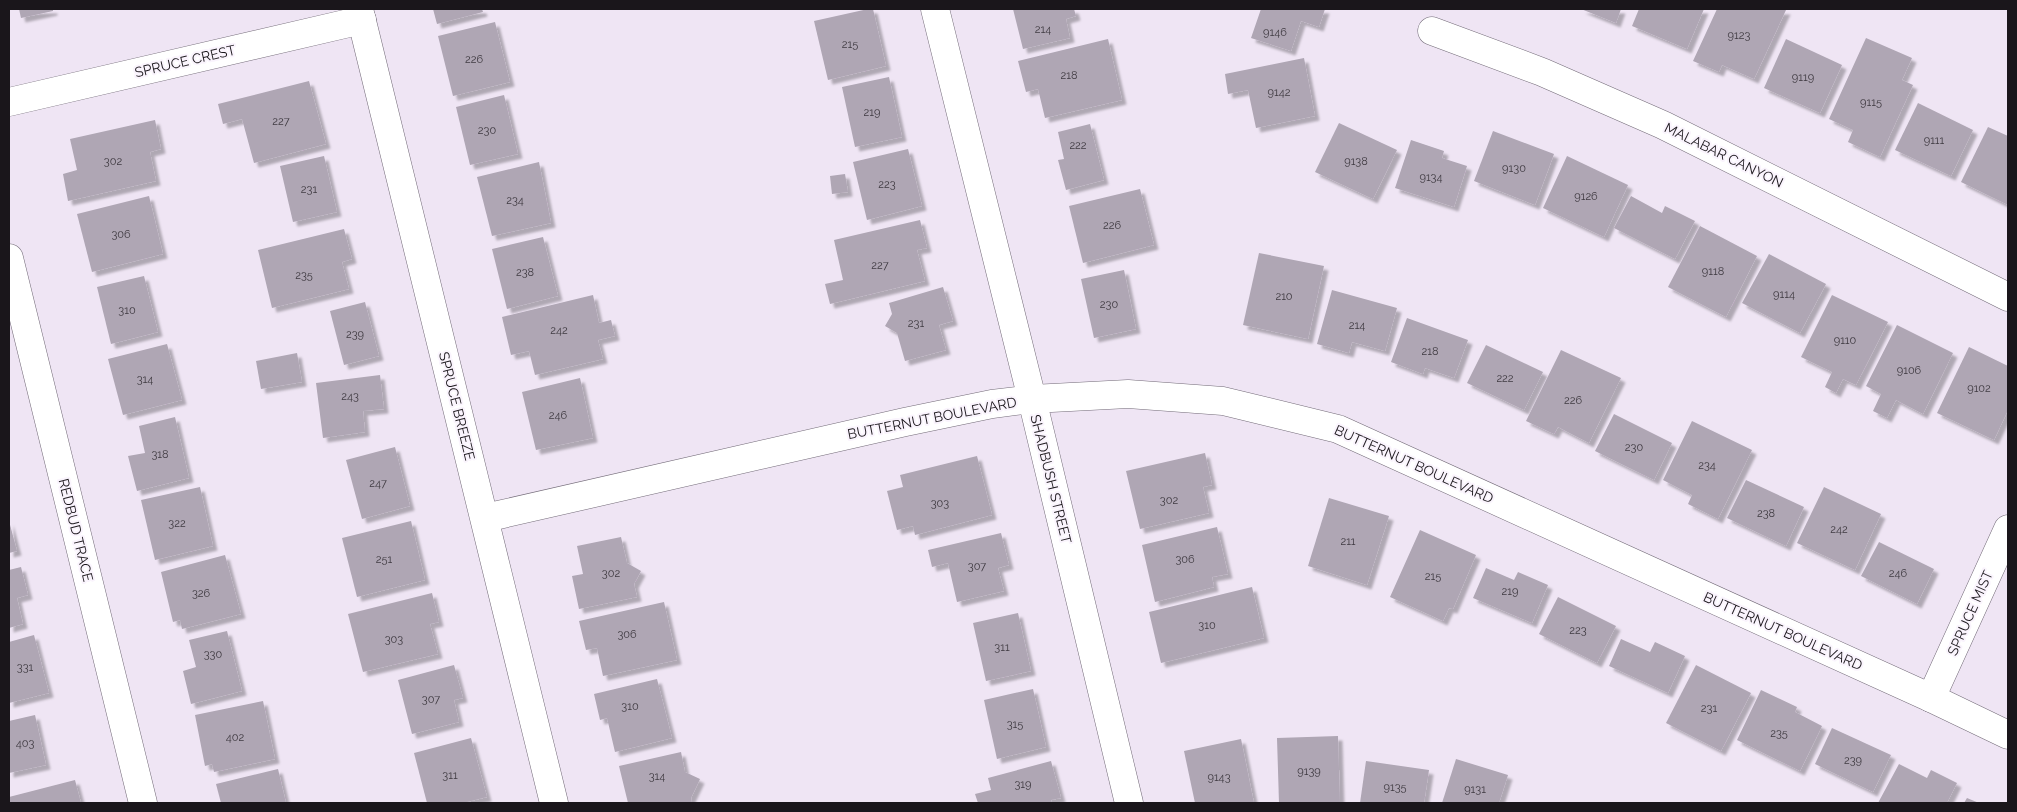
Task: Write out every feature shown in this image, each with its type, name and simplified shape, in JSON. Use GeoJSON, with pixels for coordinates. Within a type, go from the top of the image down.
{"type":"FeatureCollection","features":[{"type":"Feature","properties":{"kind":"street","name":"SHADBUSH STREET"},"geometry":{"type":"LineString","coordinates":[[935,9],[1130,803]]}},
{"type":"Feature","properties":{"kind":"street","name":"SPRUCE CREST"},"geometry":{"type":"LineString","coordinates":[[9,102],[360,14]]}},
{"type":"Feature","properties":{"kind":"street","name":"SPRUCE BREEZE"},"geometry":{"type":"LineString","coordinates":[[360,14],[554,803]]}},
{"type":"Feature","properties":{"kind":"street","name":"MALABAR CANYON"},"geometry":{"type":"LineString","coordinates":[[1432,31],[1542,72],[1663,125],[2008,297]]}},
{"type":"Feature","properties":{"kind":"street","name":"REDBUD TRACE"},"geometry":{"type":"LineString","coordinates":[[9,258],[143,803]]}},
{"type":"Feature","properties":{"kind":"street","name":"BUTTERNUT BOULEVARD"},"geometry":{"type":"LineString","coordinates":[[485,518],[905,422],[992,404],[1032,399],[1128,394],[1223,401],[1338,429],[1931,698],[2008,735]]}},
{"type":"Feature","properties":{"kind":"street","name":"SPRUCE MIST"},"geometry":{"type":"LineString","coordinates":[[1931,698],[2008,529]]}},
{"type":"Feature","properties":{"kind":"building"},"geometry":{"type":"Polygon","coordinates":[[[19,9],[53,9],[53,11],[21,18],[19,9]]]}},
{"type":"Feature","properties":{"kind":"building"},"geometry":{"type":"Polygon","coordinates":[[[433,9],[482,9],[483,12],[437,24],[433,9]]]}},
{"type":"Feature","properties":{"kind":"building"},"geometry":{"type":"Polygon","coordinates":[[[873,9],[886,66],[828,80],[814,21],[873,9]]]}},
{"type":"Feature","properties":{"kind":"building"},"geometry":{"type":"Polygon","coordinates":[[[1013,9],[1074,9],[1076,16],[1066,19],[1070,38],[1023,49],[1013,9]]]}},
{"type":"Feature","properties":{"kind":"building"},"geometry":{"type":"Polygon","coordinates":[[[1261,9],[1325,9],[1319,27],[1301,21],[1291,51],[1251,38],[1261,9]]]}},
{"type":"Feature","properties":{"kind":"building"},"geometry":{"type":"Polygon","coordinates":[[[1581,9],[1621,9],[1616,23],[1581,9]]]}},
{"type":"Feature","properties":{"kind":"building"},"geometry":{"type":"Polygon","coordinates":[[[1639,9],[1704,9],[1687,49],[1632,26],[1639,9]]]}},
{"type":"Feature","properties":{"kind":"building"},"geometry":{"type":"Polygon","coordinates":[[[1717,9],[1786,10],[1754,79],[1722,65],[1719,72],[1693,61],[1717,9]]]}},
{"type":"Feature","properties":{"kind":"building"},"geometry":{"type":"Polygon","coordinates":[[[495,22],[510,82],[453,96],[438,36],[495,22]]]}},
{"type":"Feature","properties":{"kind":"building"},"geometry":{"type":"Polygon","coordinates":[[[1866,38],[1912,58],[1902,80],[1913,85],[1880,157],[1848,142],[1853,130],[1829,119],[1866,38]]]}},
{"type":"Feature","properties":{"kind":"building"},"geometry":{"type":"Polygon","coordinates":[[[1108,39],[1122,100],[1045,118],[1038,89],[1026,92],[1018,61],[1108,39]]]}},
{"type":"Feature","properties":{"kind":"building"},"geometry":{"type":"Polygon","coordinates":[[[1786,39],[1842,65],[1820,113],[1764,88],[1786,39]]]}},
{"type":"Feature","properties":{"kind":"building"},"geometry":{"type":"Polygon","coordinates":[[[1304,58],[1315,116],[1256,128],[1248,90],[1228,94],[1225,74],[1304,58]]]}},
{"type":"Feature","properties":{"kind":"building"},"geometry":{"type":"Polygon","coordinates":[[[889,77],[902,137],[855,147],[842,87],[889,77]]]}},
{"type":"Feature","properties":{"kind":"building"},"geometry":{"type":"Polygon","coordinates":[[[309,81],[326,144],[254,163],[242,119],[223,124],[218,104],[309,81]]]}},
{"type":"Feature","properties":{"kind":"building"},"geometry":{"type":"Polygon","coordinates":[[[504,95],[518,154],[470,165],[456,107],[504,95]]]}},
{"type":"Feature","properties":{"kind":"building"},"geometry":{"type":"Polygon","coordinates":[[[1918,103],[1973,130],[1951,176],[1895,150],[1918,103]]]}},
{"type":"Feature","properties":{"kind":"building"},"geometry":{"type":"Polygon","coordinates":[[[155,120],[161,149],[150,152],[156,181],[68,201],[63,174],[77,170],[70,139],[155,120]]]}},
{"type":"Feature","properties":{"kind":"building"},"geometry":{"type":"Polygon","coordinates":[[[1339,123],[1397,150],[1373,199],[1315,172],[1339,123]]]}},
{"type":"Feature","properties":{"kind":"building"},"geometry":{"type":"Polygon","coordinates":[[[1090,124],[1104,180],[1066,190],[1058,160],[1064,159],[1058,132],[1090,124]]]}},
{"type":"Feature","properties":{"kind":"building"},"geometry":{"type":"Polygon","coordinates":[[[1988,127],[2008,136],[2008,205],[1961,182],[1988,127]]]}},
{"type":"Feature","properties":{"kind":"building"},"geometry":{"type":"Polygon","coordinates":[[[1493,131],[1554,154],[1535,205],[1474,181],[1493,131]]]}},
{"type":"Feature","properties":{"kind":"building"},"geometry":{"type":"Polygon","coordinates":[[[1411,140],[1444,151],[1442,158],[1467,166],[1454,207],[1395,188],[1411,140]]]}},
{"type":"Feature","properties":{"kind":"building"},"geometry":{"type":"Polygon","coordinates":[[[908,149],[922,206],[867,220],[853,162],[908,149]]]}},
{"type":"Feature","properties":{"kind":"building"},"geometry":{"type":"Polygon","coordinates":[[[324,156],[337,212],[293,222],[280,166],[324,156]]]}},
{"type":"Feature","properties":{"kind":"building"},"geometry":{"type":"Polygon","coordinates":[[[1567,156],[1628,185],[1604,237],[1543,208],[1567,156]]]}},
{"type":"Feature","properties":{"kind":"building"},"geometry":{"type":"Polygon","coordinates":[[[539,162],[551,223],[492,236],[477,177],[539,162]]]}},
{"type":"Feature","properties":{"kind":"building"},"geometry":{"type":"Polygon","coordinates":[[[845,174],[848,192],[832,194],[830,176],[845,174]]]}},
{"type":"Feature","properties":{"kind":"building"},"geometry":{"type":"Polygon","coordinates":[[[1140,189],[1154,245],[1083,263],[1069,206],[1140,189]]]}},
{"type":"Feature","properties":{"kind":"building"},"geometry":{"type":"Polygon","coordinates":[[[149,196],[163,254],[92,272],[77,214],[149,196]]]}},
{"type":"Feature","properties":{"kind":"building"},"geometry":{"type":"Polygon","coordinates":[[[1631,196],[1662,213],[1665,206],[1695,221],[1675,259],[1614,228],[1631,196]]]}},
{"type":"Feature","properties":{"kind":"building"},"geometry":{"type":"Polygon","coordinates":[[[920,220],[927,248],[917,250],[925,281],[830,304],[825,284],[843,280],[834,240],[920,220]]]}},
{"type":"Feature","properties":{"kind":"building"},"geometry":{"type":"Polygon","coordinates":[[[1700,226],[1757,256],[1726,317],[1668,287],[1700,226]]]}},
{"type":"Feature","properties":{"kind":"building"},"geometry":{"type":"Polygon","coordinates":[[[344,229],[352,259],[342,262],[349,289],[272,308],[258,250],[344,229]]]}},
{"type":"Feature","properties":{"kind":"building"},"geometry":{"type":"Polygon","coordinates":[[[543,237],[558,296],[507,309],[492,249],[543,237]]]}},
{"type":"Feature","properties":{"kind":"building"},"geometry":{"type":"Polygon","coordinates":[[[1259,253],[1324,266],[1308,339],[1243,325],[1259,253]]]}},
{"type":"Feature","properties":{"kind":"building"},"geometry":{"type":"Polygon","coordinates":[[[1769,254],[1826,284],[1800,333],[1742,303],[1769,254]]]}},
{"type":"Feature","properties":{"kind":"building"},"geometry":{"type":"Polygon","coordinates":[[[1124,270],[1136,329],[1094,338],[1081,279],[1124,270]]]}},
{"type":"Feature","properties":{"kind":"building"},"geometry":{"type":"Polygon","coordinates":[[[144,276],[158,332],[111,344],[97,287],[144,276]]]}},
{"type":"Feature","properties":{"kind":"building"},"geometry":{"type":"Polygon","coordinates":[[[943,287],[953,321],[939,325],[946,350],[905,361],[897,333],[885,326],[892,314],[889,303],[943,287]]]}},
{"type":"Feature","properties":{"kind":"building"},"geometry":{"type":"Polygon","coordinates":[[[1332,290],[1397,308],[1385,351],[1352,342],[1349,353],[1317,344],[1332,290]]]}},
{"type":"Feature","properties":{"kind":"building"},"geometry":{"type":"Polygon","coordinates":[[[593,295],[599,323],[611,320],[615,336],[598,340],[603,359],[535,375],[529,351],[511,355],[502,317],[593,295]]]}},
{"type":"Feature","properties":{"kind":"building"},"geometry":{"type":"Polygon","coordinates":[[[1832,295],[1888,322],[1856,385],[1843,379],[1836,393],[1825,387],[1832,372],[1801,357],[1832,295]]]}},
{"type":"Feature","properties":{"kind":"building"},"geometry":{"type":"Polygon","coordinates":[[[365,302],[379,356],[344,365],[330,311],[365,302]]]}},
{"type":"Feature","properties":{"kind":"building"},"geometry":{"type":"Polygon","coordinates":[[[1407,318],[1468,340],[1454,378],[1425,368],[1423,374],[1391,362],[1407,318]]]}},
{"type":"Feature","properties":{"kind":"building"},"geometry":{"type":"Polygon","coordinates":[[[1897,325],[1953,353],[1923,414],[1896,400],[1887,418],[1873,411],[1881,394],[1866,386],[1897,325]]]}},
{"type":"Feature","properties":{"kind":"building"},"geometry":{"type":"Polygon","coordinates":[[[167,344],[182,400],[123,415],[108,359],[167,344]]]}},
{"type":"Feature","properties":{"kind":"building"},"geometry":{"type":"Polygon","coordinates":[[[1486,345],[1543,372],[1524,410],[1467,383],[1486,345]]]}},
{"type":"Feature","properties":{"kind":"building"},"geometry":{"type":"Polygon","coordinates":[[[1969,347],[2008,366],[2008,410],[1994,440],[1937,413],[1969,347]]]}},
{"type":"Feature","properties":{"kind":"building"},"geometry":{"type":"Polygon","coordinates":[[[1561,350],[1621,378],[1589,443],[1558,427],[1554,434],[1526,421],[1561,350]]]}},
{"type":"Feature","properties":{"kind":"building"},"geometry":{"type":"Polygon","coordinates":[[[297,353],[302,382],[261,389],[256,361],[297,353]]]}},
{"type":"Feature","properties":{"kind":"building"},"geometry":{"type":"Polygon","coordinates":[[[380,375],[384,409],[363,411],[365,432],[323,438],[316,383],[380,375]]]}},
{"type":"Feature","properties":{"kind":"building"},"geometry":{"type":"Polygon","coordinates":[[[580,378],[593,438],[536,450],[522,392],[580,378]]]}},
{"type":"Feature","properties":{"kind":"building"},"geometry":{"type":"Polygon","coordinates":[[[1614,414],[1672,443],[1654,480],[1595,451],[1614,414]]]}},
{"type":"Feature","properties":{"kind":"building"},"geometry":{"type":"Polygon","coordinates":[[[175,417],[189,478],[137,491],[128,456],[145,453],[139,426],[175,417]]]}},
{"type":"Feature","properties":{"kind":"building"},"geometry":{"type":"Polygon","coordinates":[[[1692,421],[1752,450],[1718,519],[1688,504],[1692,495],[1663,480],[1692,421]]]}},
{"type":"Feature","properties":{"kind":"building"},"geometry":{"type":"Polygon","coordinates":[[[395,447],[410,506],[362,519],[346,460],[395,447]]]}},
{"type":"Feature","properties":{"kind":"building"},"geometry":{"type":"Polygon","coordinates":[[[1205,453],[1212,485],[1203,487],[1209,513],[1140,529],[1126,471],[1205,453]]]}},
{"type":"Feature","properties":{"kind":"building"},"geometry":{"type":"Polygon","coordinates":[[[977,456],[992,515],[915,535],[913,526],[897,530],[887,491],[903,487],[900,475],[977,456]]]}},
{"type":"Feature","properties":{"kind":"building"},"geometry":{"type":"Polygon","coordinates":[[[1746,480],[1804,507],[1786,546],[1727,518],[1746,480]]]}},
{"type":"Feature","properties":{"kind":"building"},"geometry":{"type":"Polygon","coordinates":[[[200,487],[213,546],[155,560],[141,500],[200,487]]]}},
{"type":"Feature","properties":{"kind":"building"},"geometry":{"type":"Polygon","coordinates":[[[1824,487],[1881,514],[1855,570],[1797,543],[1824,487]]]}},
{"type":"Feature","properties":{"kind":"building"},"geometry":{"type":"Polygon","coordinates":[[[1329,498],[1389,516],[1367,585],[1308,566],[1329,498]]]}},
{"type":"Feature","properties":{"kind":"building"},"geometry":{"type":"Polygon","coordinates":[[[9,521],[17,551],[9,553],[9,521]]]}},
{"type":"Feature","properties":{"kind":"building"},"geometry":{"type":"Polygon","coordinates":[[[411,521],[425,580],[357,597],[342,538],[411,521]]]}},
{"type":"Feature","properties":{"kind":"building"},"geometry":{"type":"Polygon","coordinates":[[[1217,527],[1228,574],[1212,577],[1214,587],[1155,602],[1142,545],[1217,527]]]}},
{"type":"Feature","properties":{"kind":"building"},"geometry":{"type":"Polygon","coordinates":[[[1420,530],[1476,555],[1453,609],[1449,608],[1443,621],[1390,597],[1420,530]]]}},
{"type":"Feature","properties":{"kind":"building"},"geometry":{"type":"Polygon","coordinates":[[[1001,533],[1009,565],[998,568],[1004,591],[957,602],[948,563],[932,567],[928,550],[1001,533]]]}},
{"type":"Feature","properties":{"kind":"building"},"geometry":{"type":"Polygon","coordinates":[[[621,537],[627,563],[641,571],[634,584],[637,597],[579,609],[572,576],[583,574],[577,546],[621,537]]]}},
{"type":"Feature","properties":{"kind":"building"},"geometry":{"type":"Polygon","coordinates":[[[1879,542],[1934,569],[1917,604],[1861,576],[1879,542]]]}},
{"type":"Feature","properties":{"kind":"building"},"geometry":{"type":"Polygon","coordinates":[[[225,555],[241,614],[182,629],[180,620],[173,622],[161,572],[225,555]]]}},
{"type":"Feature","properties":{"kind":"building"},"geometry":{"type":"Polygon","coordinates":[[[21,567],[28,595],[17,598],[23,624],[9,628],[9,570],[21,567]]]}},
{"type":"Feature","properties":{"kind":"building"},"geometry":{"type":"Polygon","coordinates":[[[1486,568],[1514,580],[1518,572],[1548,585],[1532,623],[1473,598],[1486,568]]]}},
{"type":"Feature","properties":{"kind":"building"},"geometry":{"type":"Polygon","coordinates":[[[1252,587],[1264,638],[1161,663],[1149,612],[1252,587]]]}},
{"type":"Feature","properties":{"kind":"building"},"geometry":{"type":"Polygon","coordinates":[[[432,593],[439,622],[430,624],[438,654],[363,672],[348,614],[432,593]]]}},
{"type":"Feature","properties":{"kind":"building"},"geometry":{"type":"Polygon","coordinates":[[[1558,597],[1616,626],[1597,663],[1539,634],[1558,597]]]}},
{"type":"Feature","properties":{"kind":"building"},"geometry":{"type":"Polygon","coordinates":[[[664,602],[677,660],[603,676],[597,648],[586,650],[579,621],[664,602]]]}},
{"type":"Feature","properties":{"kind":"building"},"geometry":{"type":"Polygon","coordinates":[[[1018,613],[1031,671],[986,681],[973,623],[1018,613]]]}},
{"type":"Feature","properties":{"kind":"building"},"geometry":{"type":"Polygon","coordinates":[[[227,631],[242,691],[191,704],[183,671],[196,667],[189,640],[227,631]]]}},
{"type":"Feature","properties":{"kind":"building"},"geometry":{"type":"Polygon","coordinates":[[[34,635],[49,693],[9,703],[9,642],[34,635]]]}},
{"type":"Feature","properties":{"kind":"building"},"geometry":{"type":"Polygon","coordinates":[[[1621,639],[1650,652],[1655,642],[1685,656],[1668,693],[1609,666],[1621,639]]]}},
{"type":"Feature","properties":{"kind":"building"},"geometry":{"type":"Polygon","coordinates":[[[454,665],[463,698],[454,700],[459,722],[412,734],[398,680],[454,665]]]}},
{"type":"Feature","properties":{"kind":"building"},"geometry":{"type":"Polygon","coordinates":[[[1696,665],[1751,693],[1721,751],[1666,723],[1696,665]]]}},
{"type":"Feature","properties":{"kind":"building"},"geometry":{"type":"Polygon","coordinates":[[[657,679],[672,738],[615,752],[607,718],[600,720],[594,694],[657,679]]]}},
{"type":"Feature","properties":{"kind":"building"},"geometry":{"type":"Polygon","coordinates":[[[1033,689],[1046,747],[997,759],[984,700],[1033,689]]]}},
{"type":"Feature","properties":{"kind":"building"},"geometry":{"type":"Polygon","coordinates":[[[1761,690],[1797,707],[1795,712],[1822,726],[1800,771],[1737,740],[1761,690]]]}},
{"type":"Feature","properties":{"kind":"building"},"geometry":{"type":"Polygon","coordinates":[[[263,701],[275,759],[214,772],[212,764],[205,766],[195,715],[263,701]]]}},
{"type":"Feature","properties":{"kind":"building"},"geometry":{"type":"Polygon","coordinates":[[[35,715],[46,765],[9,773],[9,721],[35,715]]]}},
{"type":"Feature","properties":{"kind":"building"},"geometry":{"type":"Polygon","coordinates":[[[1832,728],[1891,755],[1873,792],[1815,764],[1832,728]]]}},
{"type":"Feature","properties":{"kind":"building"},"geometry":{"type":"Polygon","coordinates":[[[1338,736],[1340,803],[1279,803],[1277,738],[1338,736]]]}},
{"type":"Feature","properties":{"kind":"building"},"geometry":{"type":"Polygon","coordinates":[[[471,738],[487,797],[463,803],[427,803],[414,753],[471,738]]]}},
{"type":"Feature","properties":{"kind":"building"},"geometry":{"type":"Polygon","coordinates":[[[1241,739],[1254,803],[1195,803],[1184,751],[1241,739]]]}},
{"type":"Feature","properties":{"kind":"building"},"geometry":{"type":"Polygon","coordinates":[[[681,752],[685,772],[700,779],[691,798],[692,803],[628,803],[619,766],[681,752]]]}},
{"type":"Feature","properties":{"kind":"building"},"geometry":{"type":"Polygon","coordinates":[[[1456,759],[1508,775],[1499,803],[1442,803],[1456,759]]]}},
{"type":"Feature","properties":{"kind":"building"},"geometry":{"type":"Polygon","coordinates":[[[1051,761],[1061,798],[1051,800],[1052,803],[978,803],[975,794],[991,790],[988,778],[1051,761]]]}},
{"type":"Feature","properties":{"kind":"building"},"geometry":{"type":"Polygon","coordinates":[[[1366,761],[1429,770],[1424,803],[1360,803],[1366,761]]]}},
{"type":"Feature","properties":{"kind":"building"},"geometry":{"type":"Polygon","coordinates":[[[1899,764],[1927,778],[1931,770],[1957,783],[1947,803],[1878,803],[1899,764]]]}},
{"type":"Feature","properties":{"kind":"building"},"geometry":{"type":"Polygon","coordinates":[[[278,769],[286,803],[221,803],[216,784],[278,769]]]}},
{"type":"Feature","properties":{"kind":"building"},"geometry":{"type":"Polygon","coordinates":[[[75,780],[81,803],[9,803],[9,797],[75,780]]]}},
{"type":"Feature","properties":{"kind":"building"},"geometry":{"type":"Polygon","coordinates":[[[1967,798],[1979,803],[1964,803],[1967,798]]]}}]}
